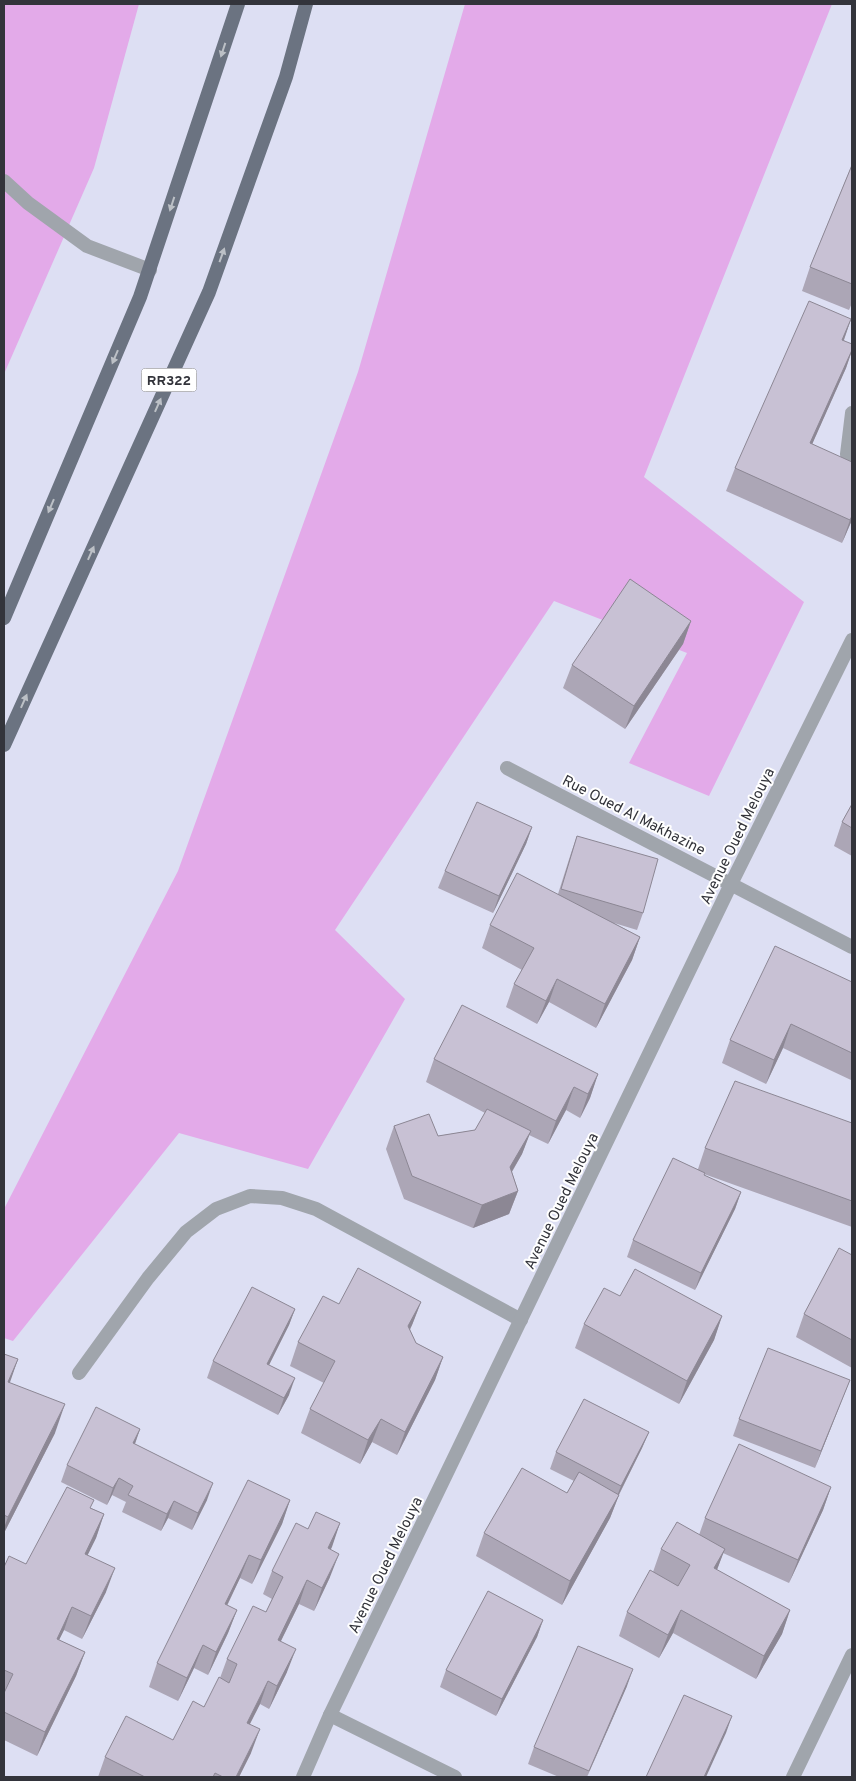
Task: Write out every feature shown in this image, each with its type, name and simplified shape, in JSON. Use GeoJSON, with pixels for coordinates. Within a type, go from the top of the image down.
{"type":"FeatureCollection","features":[{"type":"Feature","properties":{"kind":"main road"},"geometry":{"type":"LineString","coordinates":[[4,618],[150,270],[238,4]]}},
{"type":"Feature","properties":{"kind":"main road","name":"RR322"},"geometry":{"type":"LineString","coordinates":[[4,745],[209,292],[286,77],[306,4]]}},
{"type":"Feature","properties":{"kind":"street"},"geometry":{"type":"LineString","coordinates":[[4,181],[28,203],[87,246],[150,270]]}},
{"type":"Feature","properties":{"kind":"street"},"geometry":{"type":"LineString","coordinates":[[852,413],[847,454],[852,457]]}},
{"type":"Feature","properties":{"kind":"street","name":"Avenue Oued Melouya"},"geometry":{"type":"LineString","coordinates":[[303,1777],[330,1715],[852,640]]}},
{"type":"Feature","properties":{"kind":"street","name":"Rue Oued Al Makhazine"},"geometry":{"type":"LineString","coordinates":[[507,768],[852,947]]}},
{"type":"Feature","properties":{"kind":"street"},"geometry":{"type":"LineString","coordinates":[[79,1373],[148,1278],[186,1232],[216,1209],[250,1196],[282,1198],[316,1209],[521,1320]]}},
{"type":"Feature","properties":{"kind":"street"},"geometry":{"type":"LineString","coordinates":[[794,1777],[852,1655]]}},
{"type":"Feature","properties":{"kind":"street"},"geometry":{"type":"LineString","coordinates":[[330,1715],[455,1777]]}},
{"type":"Feature","properties":{"kind":"shaded area"},"geometry":{"type":"Polygon","coordinates":[[[4,4],[139,4],[94,168],[4,374],[4,4]]]}},
{"type":"Feature","properties":{"kind":"shaded area"},"geometry":{"type":"Polygon","coordinates":[[[465,4],[832,4],[644,477],[804,602],[709,796],[629,763],[687,653],[554,601],[335,930],[405,999],[308,1169],[179,1133],[13,1341],[4,1338],[4,1209],[178,871],[358,372],[465,4]]]}},
{"type":"Feature","properties":{"kind":"building"},"geometry":{"type":"Polygon","coordinates":[[[852,165],[852,284],[810,267],[852,165]]]}},
{"type":"Feature","properties":{"kind":"building"},"geometry":{"type":"Polygon","coordinates":[[[809,301],[851,319],[842,340],[852,344],[852,350],[810,443],[852,462],[852,516],[850,520],[735,468],[809,301]]]}},
{"type":"Feature","properties":{"kind":"building"},"geometry":{"type":"Polygon","coordinates":[[[630,579],[691,621],[634,706],[572,665],[630,579]]]}},
{"type":"Feature","properties":{"kind":"building"},"geometry":{"type":"Polygon","coordinates":[[[477,802],[532,827],[499,896],[445,871],[477,802]]]}},
{"type":"Feature","properties":{"kind":"building"},"geometry":{"type":"Polygon","coordinates":[[[852,804],[852,828],[842,822],[852,804]]]}},
{"type":"Feature","properties":{"kind":"building"},"geometry":{"type":"Polygon","coordinates":[[[577,836],[658,859],[643,913],[561,889],[577,836]]]}},
{"type":"Feature","properties":{"kind":"building"},"geometry":{"type":"Polygon","coordinates":[[[517,873],[640,937],[605,1004],[557,979],[546,1001],[514,984],[534,948],[490,925],[517,873]]]}},
{"type":"Feature","properties":{"kind":"building"},"geometry":{"type":"Polygon","coordinates":[[[775,946],[852,982],[852,1053],[791,1024],[774,1060],[730,1040],[775,946]]]}},
{"type":"Feature","properties":{"kind":"building"},"geometry":{"type":"Polygon","coordinates":[[[462,1005],[598,1074],[588,1094],[574,1087],[556,1121],[434,1059],[462,1005]]]}},
{"type":"Feature","properties":{"kind":"building"},"geometry":{"type":"Polygon","coordinates":[[[735,1081],[852,1123],[852,1201],[705,1148],[735,1081]]]}},
{"type":"Feature","properties":{"kind":"building"},"geometry":{"type":"Polygon","coordinates":[[[487,1109],[531,1131],[510,1167],[518,1191],[482,1205],[412,1176],[394,1126],[429,1114],[438,1136],[475,1130],[487,1109]]]}},
{"type":"Feature","properties":{"kind":"building"},"geometry":{"type":"Polygon","coordinates":[[[673,1158],[741,1192],[701,1273],[633,1240],[673,1158]]]}},
{"type":"Feature","properties":{"kind":"building"},"geometry":{"type":"Polygon","coordinates":[[[839,1248],[852,1255],[852,1340],[804,1314],[839,1248]]]}},
{"type":"Feature","properties":{"kind":"building"},"geometry":{"type":"Polygon","coordinates":[[[358,1268],[421,1302],[408,1326],[416,1343],[443,1357],[405,1432],[381,1419],[368,1440],[310,1409],[335,1361],[298,1342],[323,1296],[339,1304],[358,1268]]]}},
{"type":"Feature","properties":{"kind":"building"},"geometry":{"type":"Polygon","coordinates":[[[635,1269],[722,1316],[687,1381],[584,1324],[604,1288],[620,1296],[635,1269]]]}},
{"type":"Feature","properties":{"kind":"building"},"geometry":{"type":"Polygon","coordinates":[[[252,1287],[295,1309],[267,1364],[295,1378],[284,1398],[213,1361],[252,1287]]]}},
{"type":"Feature","properties":{"kind":"building"},"geometry":{"type":"Polygon","coordinates":[[[768,1348],[850,1380],[821,1451],[739,1419],[768,1348]]]}},
{"type":"Feature","properties":{"kind":"building"},"geometry":{"type":"Polygon","coordinates":[[[4,1354],[18,1359],[8,1382],[65,1404],[8,1517],[4,1515],[4,1354]]]}},
{"type":"Feature","properties":{"kind":"building"},"geometry":{"type":"Polygon","coordinates":[[[584,1399],[649,1432],[621,1486],[556,1452],[584,1399]]]}},
{"type":"Feature","properties":{"kind":"building"},"geometry":{"type":"Polygon","coordinates":[[[96,1407],[140,1429],[133,1443],[213,1483],[198,1513],[174,1501],[167,1514],[128,1495],[133,1486],[119,1478],[113,1488],[67,1465],[96,1407]]]}},
{"type":"Feature","properties":{"kind":"building"},"geometry":{"type":"Polygon","coordinates":[[[739,1444],[831,1487],[798,1560],[705,1518],[739,1444]]]}},
{"type":"Feature","properties":{"kind":"building"},"geometry":{"type":"Polygon","coordinates":[[[522,1468],[567,1493],[579,1472],[619,1495],[570,1581],[484,1533],[522,1468]]]}},
{"type":"Feature","properties":{"kind":"building"},"geometry":{"type":"Polygon","coordinates":[[[248,1480],[290,1500],[261,1560],[249,1555],[225,1604],[237,1610],[216,1652],[203,1645],[187,1678],[157,1663],[248,1480]]]}},
{"type":"Feature","properties":{"kind":"building"},"geometry":{"type":"Polygon","coordinates":[[[67,1487],[94,1500],[90,1508],[104,1514],[85,1554],[115,1568],[91,1616],[72,1607],[57,1639],[85,1652],[45,1732],[4,1712],[4,1693],[13,1674],[4,1670],[4,1567],[9,1556],[26,1564],[67,1487]]]}},
{"type":"Feature","properties":{"kind":"building"},"geometry":{"type":"Polygon","coordinates":[[[316,1512],[340,1523],[328,1548],[339,1554],[322,1588],[307,1580],[278,1640],[296,1649],[277,1686],[268,1681],[247,1723],[260,1729],[236,1777],[223,1777],[215,1773],[213,1777],[145,1777],[105,1757],[126,1716],[173,1740],[193,1701],[204,1707],[219,1677],[229,1683],[237,1664],[227,1659],[253,1606],[266,1612],[283,1577],[272,1571],[296,1523],[308,1529],[316,1512]]]}},
{"type":"Feature","properties":{"kind":"building"},"geometry":{"type":"Polygon","coordinates":[[[677,1522],[725,1549],[714,1568],[790,1610],[764,1656],[681,1610],[668,1635],[627,1612],[650,1570],[678,1586],[690,1565],[661,1549],[677,1522]]]}},
{"type":"Feature","properties":{"kind":"building"},"geometry":{"type":"Polygon","coordinates":[[[488,1591],[543,1620],[502,1699],[446,1670],[488,1591]]]}},
{"type":"Feature","properties":{"kind":"building"},"geometry":{"type":"Polygon","coordinates":[[[578,1646],[633,1669],[589,1771],[534,1747],[578,1646]]]}},
{"type":"Feature","properties":{"kind":"building"},"geometry":{"type":"Polygon","coordinates":[[[684,1695],[732,1716],[704,1777],[646,1777],[684,1695]]]}}]}
